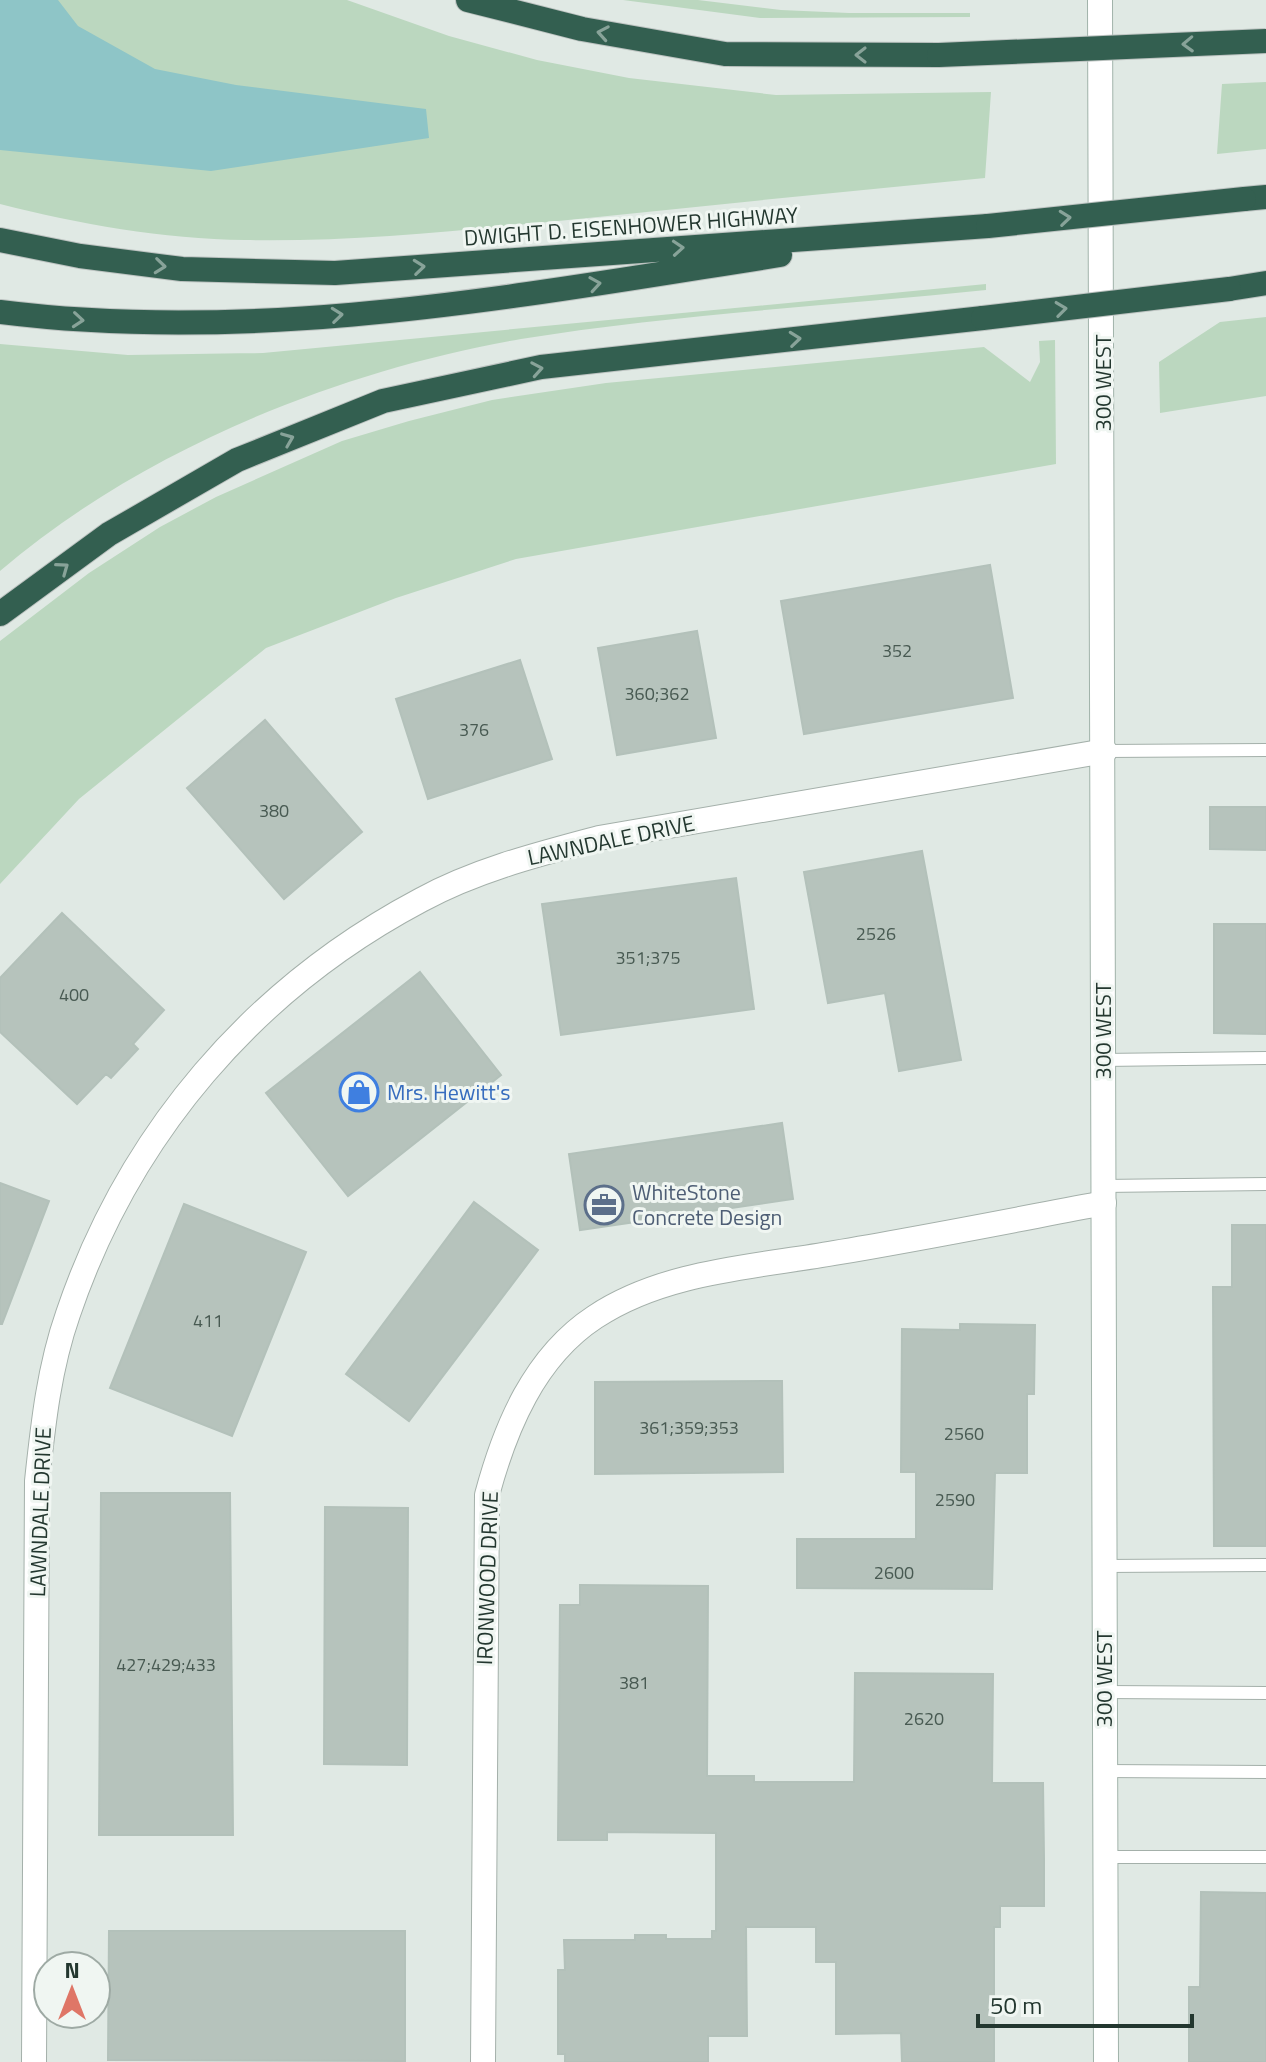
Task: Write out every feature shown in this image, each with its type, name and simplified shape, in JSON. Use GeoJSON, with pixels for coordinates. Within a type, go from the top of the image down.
{"type":"FeatureCollection","features":[{"type":"Feature","properties":{"kind":"highway"},"geometry":{"type":"LineString","coordinates":[[468,0],[582,29],[725,54],[939,55],[1266,41]]}},
{"type":"Feature","properties":{"kind":"highway","name":"DWIGHT D. EISENHOWER HIGHWAY"},"geometry":{"type":"LineString","coordinates":[[0,240],[129,263],[283,273],[390,270],[499,259],[937,231],[1255,198]]}},
{"type":"Feature","properties":{"kind":"highway"},"geometry":{"type":"LineString","coordinates":[[0,312],[142,324],[295,320],[506,298],[937,231]]}},
{"type":"Feature","properties":{"kind":"highway"},"geometry":{"type":"LineString","coordinates":[[0,614],[109,534],[237,460],[383,401],[541,367],[1266,283]]}},
{"type":"Feature","properties":{"kind":"street","name":"300 WEST"},"geometry":{"type":"LineString","coordinates":[[1100,0],[1105,751],[1102,1060],[1106,2062]]}},
{"type":"Feature","properties":{"kind":"street","name":"LAWNDALE DRIVE"},"geometry":{"type":"LineString","coordinates":[[34,2062],[37,1481],[47,1393],[67,1316],[96,1238],[123,1185],[176,1106],[239,1034],[294,983],[355,938],[423,899],[495,869],[599,838],[1105,751]]}},
{"type":"Feature","properties":{"kind":"street","name":"IRONWOOD DRIVE"},"geometry":{"type":"LineString","coordinates":[[483,2062],[487,1495],[502,1437],[531,1383],[561,1348],[594,1317],[640,1293],[714,1272],[1104,1194]]}},
{"type":"Feature","properties":{"kind":"lane"},"geometry":{"type":"LineString","coordinates":[[1105,751],[1266,750]]}},
{"type":"Feature","properties":{"kind":"lane"},"geometry":{"type":"LineString","coordinates":[[1102,1060],[1266,1058]]}},
{"type":"Feature","properties":{"kind":"lane"},"geometry":{"type":"LineString","coordinates":[[1104,1194],[1266,1184]]}},
{"type":"Feature","properties":{"kind":"lane"},"geometry":{"type":"LineString","coordinates":[[1104,1566],[1266,1565]]}},
{"type":"Feature","properties":{"kind":"lane"},"geometry":{"type":"LineString","coordinates":[[1105,1692],[1266,1693]]}},
{"type":"Feature","properties":{"kind":"lane"},"geometry":{"type":"LineString","coordinates":[[1104,1771],[1266,1772]]}},
{"type":"Feature","properties":{"kind":"lane"},"geometry":{"type":"LineString","coordinates":[[1105,1857],[1266,1857]]}},
{"type":"Feature","properties":{"kind":"green space"},"geometry":{"type":"Polygon","coordinates":[[[0,0],[347,0],[449,36],[537,60],[629,78],[776,95],[991,92],[985,178],[374,237],[214,239],[91,224],[0,204],[0,0]]]}},
{"type":"Feature","properties":{"kind":"green space"},"geometry":{"type":"Polygon","coordinates":[[[623,0],[698,0],[781,10],[849,13],[970,13],[970,17],[760,18],[623,0]]]}},
{"type":"Feature","properties":{"kind":"green space"},"geometry":{"type":"Polygon","coordinates":[[[1266,82],[1266,149],[1217,154],[1222,84],[1266,82]]]}},
{"type":"Feature","properties":{"kind":"green space"},"geometry":{"type":"Polygon","coordinates":[[[986,284],[986,290],[579,330],[452,353],[383,371],[246,421],[179,453],[115,488],[55,528],[0,571],[0,344],[128,355],[263,353],[986,284]]]}},
{"type":"Feature","properties":{"kind":"green space"},"geometry":{"type":"Polygon","coordinates":[[[1266,317],[1266,396],[1160,413],[1159,362],[1220,322],[1266,317]]]}},
{"type":"Feature","properties":{"kind":"green space"},"geometry":{"type":"Polygon","coordinates":[[[1055,340],[1056,464],[516,559],[396,598],[266,648],[79,799],[0,884],[0,641],[89,573],[160,527],[216,497],[342,441],[492,400],[606,383],[984,347],[1030,382],[1040,362],[1039,341],[1055,340]]]}},
{"type":"Feature","properties":{"kind":"water"},"geometry":{"type":"Polygon","coordinates":[[[0,0],[58,0],[78,26],[155,69],[236,85],[426,109],[429,138],[211,171],[0,150],[0,0]]]}},
{"type":"Feature","properties":{"kind":"building"},"geometry":{"type":"Polygon","coordinates":[[[990,565],[1013,698],[804,734],[781,601],[990,565]]]}},
{"type":"Feature","properties":{"kind":"building"},"geometry":{"type":"Polygon","coordinates":[[[697,631],[716,738],[617,755],[598,648],[697,631]]]}},
{"type":"Feature","properties":{"kind":"building"},"geometry":{"type":"Polygon","coordinates":[[[520,660],[552,759],[428,799],[396,699],[520,660]]]}},
{"type":"Feature","properties":{"kind":"building"},"geometry":{"type":"Polygon","coordinates":[[[265,720],[362,832],[284,899],[187,788],[265,720]]]}},
{"type":"Feature","properties":{"kind":"building"},"geometry":{"type":"Polygon","coordinates":[[[1210,807],[1266,807],[1266,850],[1210,849],[1210,807]]]}},
{"type":"Feature","properties":{"kind":"building"},"geometry":{"type":"Polygon","coordinates":[[[922,851],[961,1060],[899,1071],[885,993],[828,1003],[804,872],[922,851]]]}},
{"type":"Feature","properties":{"kind":"building"},"geometry":{"type":"Polygon","coordinates":[[[736,878],[754,1009],[561,1035],[542,904],[736,878]]]}},
{"type":"Feature","properties":{"kind":"building"},"geometry":{"type":"Polygon","coordinates":[[[62,913],[164,1010],[133,1044],[138,1049],[111,1078],[106,1074],[77,1104],[0,1032],[0,978],[62,913]]]}},
{"type":"Feature","properties":{"kind":"building"},"geometry":{"type":"Polygon","coordinates":[[[1214,924],[1266,924],[1266,1034],[1214,1033],[1214,924]]]}},
{"type":"Feature","properties":{"kind":"building"},"geometry":{"type":"Polygon","coordinates":[[[420,972],[501,1075],[348,1196],[266,1093],[420,972]]]}},
{"type":"Feature","properties":{"kind":"building"},"geometry":{"type":"Polygon","coordinates":[[[782,1123],[793,1199],[580,1230],[569,1154],[782,1123]]]}},
{"type":"Feature","properties":{"kind":"building"},"geometry":{"type":"Polygon","coordinates":[[[0,1183],[49,1201],[2,1324],[0,1324],[0,1183]]]}},
{"type":"Feature","properties":{"kind":"building"},"geometry":{"type":"Polygon","coordinates":[[[474,1202],[538,1250],[409,1421],[346,1374],[474,1202]]]}},
{"type":"Feature","properties":{"kind":"building"},"geometry":{"type":"Polygon","coordinates":[[[184,1204],[306,1252],[232,1436],[110,1388],[184,1204]]]}},
{"type":"Feature","properties":{"kind":"building"},"geometry":{"type":"Polygon","coordinates":[[[1232,1225],[1266,1225],[1266,1546],[1214,1546],[1213,1287],[1232,1287],[1232,1225]]]}},
{"type":"Feature","properties":{"kind":"building"},"geometry":{"type":"Polygon","coordinates":[[[960,1324],[1035,1325],[1034,1394],[1027,1394],[1027,1473],[995,1473],[992,1589],[797,1588],[797,1539],[916,1539],[916,1472],[901,1472],[902,1329],[960,1330],[960,1324]]]}},
{"type":"Feature","properties":{"kind":"building"},"geometry":{"type":"Polygon","coordinates":[[[782,1381],[783,1472],[595,1474],[595,1382],[782,1381]]]}},
{"type":"Feature","properties":{"kind":"building"},"geometry":{"type":"Polygon","coordinates":[[[101,1493],[230,1493],[233,1835],[99,1835],[101,1493]]]}},
{"type":"Feature","properties":{"kind":"building"},"geometry":{"type":"Polygon","coordinates":[[[325,1507],[408,1508],[407,1765],[324,1764],[325,1507]]]}},
{"type":"Feature","properties":{"kind":"building"},"geometry":{"type":"Polygon","coordinates":[[[580,1585],[708,1586],[707,1776],[754,1776],[754,1782],[854,1782],[855,1673],[993,1674],[992,1783],[1043,1783],[1044,1858],[1044,1906],[1000,1906],[1000,1927],[994,1927],[994,2062],[902,2062],[901,2033],[836,2034],[836,1962],[816,1962],[816,1927],[746,1927],[747,2036],[708,2036],[708,2062],[565,2062],[565,2054],[558,2054],[558,1970],[565,1970],[564,1940],[635,1940],[635,1935],[712,1939],[712,1931],[716,1931],[716,1833],[607,1832],[607,1840],[558,1840],[560,1605],[580,1605],[580,1585]]]}},
{"type":"Feature","properties":{"kind":"building"},"geometry":{"type":"Polygon","coordinates":[[[1201,1892],[1266,1893],[1266,2062],[1189,2062],[1189,1987],[1200,1987],[1201,1892]]]}},
{"type":"Feature","properties":{"kind":"building"},"geometry":{"type":"Polygon","coordinates":[[[109,1931],[405,1931],[405,2061],[108,2060],[108,2030],[112,2030],[112,1950],[109,1950],[109,1931]]]}},
{"type":"Feature","properties":{"kind":"place","name":"Mrs. Hewitt's"},"geometry":{"type":"Point","coordinates":[359,1092]}},
{"type":"Feature","properties":{"kind":"place","name":"WhiteStone Concrete Design"},"geometry":{"type":"Point","coordinates":[604,1205]}}]}
